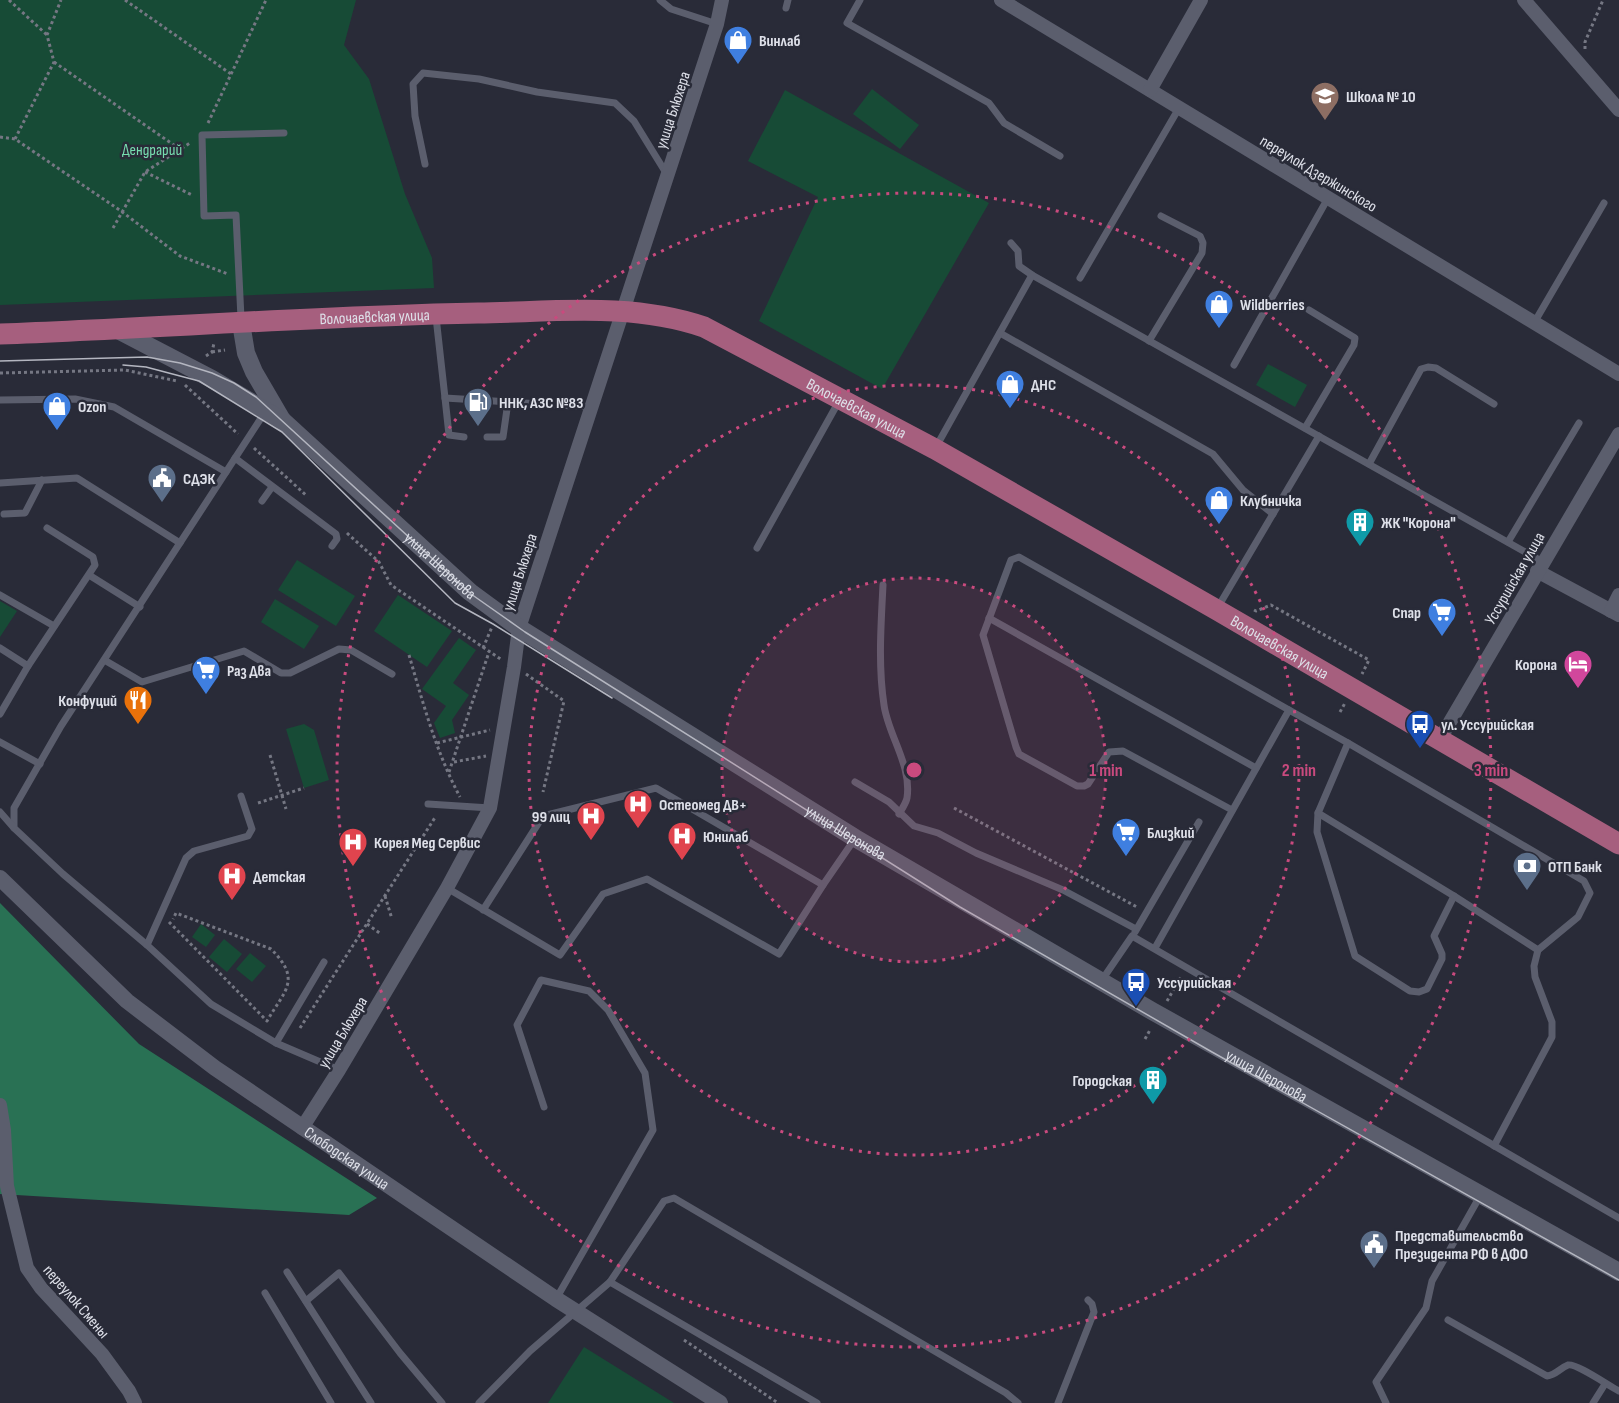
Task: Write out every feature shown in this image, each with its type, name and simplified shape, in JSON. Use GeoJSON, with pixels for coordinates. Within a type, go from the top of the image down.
{"type":"FeatureCollection","features":[{"type":"Feature","properties":{"kind":"main road","name":"Волочаевская улица"},"geometry":{"type":"LineString","coordinates":[[0,334],[436,314],[625,310],[663,316],[704,327],[1221,603],[1353,689],[1619,844]]}},
{"type":"Feature","properties":{"kind":"main road"},"geometry":{"type":"LineString","coordinates":[[241,322],[246,353],[254,372],[283,421]]}},
{"type":"Feature","properties":{"kind":"main road","name":"улица Шеронова"},"geometry":{"type":"LineString","coordinates":[[118,330],[212,379],[283,421],[470,592],[519,628],[855,838],[1159,1015],[1619,1272]]}},
{"type":"Feature","properties":{"kind":"street","name":"улица Блюхера"},"geometry":{"type":"LineString","coordinates":[[302,1128],[447,888],[489,808],[519,628],[590,407],[625,310],[723,0]]}},
{"type":"Feature","properties":{"kind":"street","name":"переулок Дзержинского"},"geometry":{"type":"LineString","coordinates":[[1001,0],[1619,374]]}},
{"type":"Feature","properties":{"kind":"street"},"geometry":{"type":"LineString","coordinates":[[1150,90],[1201,0]]}},
{"type":"Feature","properties":{"kind":"street"},"geometry":{"type":"LineString","coordinates":[[1524,0],[1619,110]]}},
{"type":"Feature","properties":{"kind":"street","name":"Уссурийская улица"},"geometry":{"type":"LineString","coordinates":[[1440,740],[1619,434]]}},
{"type":"Feature","properties":{"kind":"street"},"geometry":{"type":"LineString","coordinates":[[1540,566],[1615,613],[1619,594]]}},
{"type":"Feature","properties":{"kind":"street","name":"Слободская улица"},"geometry":{"type":"LineString","coordinates":[[0,878],[127,1001],[215,1068],[556,1299],[720,1403]]}},
{"type":"Feature","properties":{"kind":"street","name":"переулок Смены"},"geometry":{"type":"LineString","coordinates":[[0,1105],[4,1130],[7,1186],[27,1268],[41,1288],[102,1354],[135,1403]]}},
{"type":"Feature","properties":{"kind":"lane"},"geometry":{"type":"LineString","coordinates":[[660,0],[671,9],[717,24]]}},
{"type":"Feature","properties":{"kind":"lane"},"geometry":{"type":"LineString","coordinates":[[786,8],[789,0]]}},
{"type":"Feature","properties":{"kind":"lane"},"geometry":{"type":"LineString","coordinates":[[860,0],[847,23],[989,103],[1004,123],[1060,156]]}},
{"type":"Feature","properties":{"kind":"lane"},"geometry":{"type":"LineString","coordinates":[[425,164],[415,116],[413,84],[423,73],[479,79],[537,92],[615,103],[634,121],[668,175]]}},
{"type":"Feature","properties":{"kind":"lane"},"geometry":{"type":"LineString","coordinates":[[1080,278],[1179,108]]}},
{"type":"Feature","properties":{"kind":"lane"},"geometry":{"type":"LineString","coordinates":[[241,322],[236,216],[204,216],[202,135],[284,133]]}},
{"type":"Feature","properties":{"kind":"lane"},"geometry":{"type":"LineString","coordinates":[[1234,365],[1328,198]]}},
{"type":"Feature","properties":{"kind":"lane"},"geometry":{"type":"LineString","coordinates":[[1534,322],[1604,203]]}},
{"type":"Feature","properties":{"kind":"lane"},"geometry":{"type":"LineString","coordinates":[[1149,341],[1202,253],[1203,243],[1200,236],[1161,216]]}},
{"type":"Feature","properties":{"kind":"lane"},"geometry":{"type":"LineString","coordinates":[[1011,243],[1018,252],[1019,266],[1032,275],[1508,542],[1540,566]]}},
{"type":"Feature","properties":{"kind":"lane"},"geometry":{"type":"LineString","coordinates":[[935,449],[1032,275]]}},
{"type":"Feature","properties":{"kind":"lane"},"geometry":{"type":"LineString","coordinates":[[1305,428],[1354,345],[1355,338],[1309,310]]}},
{"type":"Feature","properties":{"kind":"lane"},"geometry":{"type":"LineString","coordinates":[[436,314],[448,435],[465,437]]}},
{"type":"Feature","properties":{"kind":"lane"},"geometry":{"type":"LineString","coordinates":[[1000,333],[1213,454],[1243,490],[1273,514]]}},
{"type":"Feature","properties":{"kind":"lane"},"geometry":{"type":"LineString","coordinates":[[1369,464],[1421,369],[1436,368],[1494,404]]}},
{"type":"Feature","properties":{"kind":"lane"},"geometry":{"type":"LineString","coordinates":[[445,398],[590,407]]}},
{"type":"Feature","properties":{"kind":"lane"},"geometry":{"type":"LineString","coordinates":[[0,400],[75,399],[114,407],[226,472]]}},
{"type":"Feature","properties":{"kind":"lane"},"geometry":{"type":"LineString","coordinates":[[757,548],[840,399]]}},
{"type":"Feature","properties":{"kind":"lane"},"geometry":{"type":"LineString","coordinates":[[487,437],[501,438],[504,435],[508,402]]}},
{"type":"Feature","properties":{"kind":"lane"},"geometry":{"type":"LineString","coordinates":[[14,828],[14,808],[62,726],[266,411]]}},
{"type":"Feature","properties":{"kind":"lane"},"geometry":{"type":"LineString","coordinates":[[1508,542],[1579,423]]}},
{"type":"Feature","properties":{"kind":"lane"},"geometry":{"type":"LineString","coordinates":[[1221,603],[1319,436]]}},
{"type":"Feature","properties":{"kind":"lane"},"geometry":{"type":"LineString","coordinates":[[236,458],[336,534],[337,538],[332,546]]}},
{"type":"Feature","properties":{"kind":"lane"},"geometry":{"type":"LineString","coordinates":[[0,483],[77,478],[180,543]]}},
{"type":"Feature","properties":{"kind":"lane"},"geometry":{"type":"LineString","coordinates":[[4,514],[25,513],[42,480]]}},
{"type":"Feature","properties":{"kind":"lane"},"geometry":{"type":"LineString","coordinates":[[262,501],[272,487]]}},
{"type":"Feature","properties":{"kind":"lane"},"geometry":{"type":"LineString","coordinates":[[0,714],[28,666],[95,565],[93,557],[47,528]]}},
{"type":"Feature","properties":{"kind":"lane"},"geometry":{"type":"LineString","coordinates":[[1232,810],[1123,752],[1109,752],[1088,784],[1084,786],[1077,786],[1019,754],[983,639],[983,632],[1014,557],[1348,743],[1584,881],[1590,893],[1578,917],[1538,950],[1534,966],[1535,977],[1552,1022],[1552,1037],[1494,1146]]}},
{"type":"Feature","properties":{"kind":"lane"},"geometry":{"type":"LineString","coordinates":[[89,575],[140,607]]}},
{"type":"Feature","properties":{"kind":"lane"},"geometry":{"type":"LineString","coordinates":[[883,585],[879,664],[884,708],[897,743],[906,779],[907,798],[899,814]]}},
{"type":"Feature","properties":{"kind":"lane"},"geometry":{"type":"LineString","coordinates":[[0,595],[54,626]]}},
{"type":"Feature","properties":{"kind":"lane"},"geometry":{"type":"LineString","coordinates":[[989,618],[1256,768]]}},
{"type":"Feature","properties":{"kind":"lane"},"geometry":{"type":"LineString","coordinates":[[0,648],[28,666]]}},
{"type":"Feature","properties":{"kind":"lane"},"geometry":{"type":"LineString","coordinates":[[106,661],[142,682],[244,651],[281,673],[290,673],[339,648],[351,650],[392,674]]}},
{"type":"Feature","properties":{"kind":"lane"},"geometry":{"type":"LineString","coordinates":[[1155,948],[1289,710]]}},
{"type":"Feature","properties":{"kind":"lane"},"geometry":{"type":"LineString","coordinates":[[0,742],[40,764]]}},
{"type":"Feature","properties":{"kind":"lane"},"geometry":{"type":"LineString","coordinates":[[1348,743],[1318,813],[1317,832],[1355,956],[1410,991],[1419,992],[1427,989],[1442,959],[1434,936],[1454,896]]}},
{"type":"Feature","properties":{"kind":"lane"},"geometry":{"type":"LineString","coordinates":[[855,782],[889,802],[914,826],[938,833],[976,853],[1063,890],[1136,929]]}},
{"type":"Feature","properties":{"kind":"lane"},"geometry":{"type":"LineString","coordinates":[[483,910],[543,816],[656,788],[823,885]]}},
{"type":"Feature","properties":{"kind":"lane"},"geometry":{"type":"LineString","coordinates":[[147,945],[186,858],[194,851],[248,836],[252,829],[241,796]]}},
{"type":"Feature","properties":{"kind":"lane"},"geometry":{"type":"LineString","coordinates":[[428,804],[489,808]]}},
{"type":"Feature","properties":{"kind":"lane"},"geometry":{"type":"LineString","coordinates":[[0,812],[63,874],[147,945],[211,1004],[276,1043],[339,1070]]}},
{"type":"Feature","properties":{"kind":"lane"},"geometry":{"type":"LineString","coordinates":[[1318,813],[1538,950]]}},
{"type":"Feature","properties":{"kind":"lane"},"geometry":{"type":"LineString","coordinates":[[1102,981],[1132,936],[1199,822]]}},
{"type":"Feature","properties":{"kind":"lane"},"geometry":{"type":"LineString","coordinates":[[447,888],[560,955],[603,894],[647,879],[779,954],[855,838]]}},
{"type":"Feature","properties":{"kind":"lane"},"geometry":{"type":"LineString","coordinates":[[1132,936],[1619,1218]]}},
{"type":"Feature","properties":{"kind":"lane"},"geometry":{"type":"LineString","coordinates":[[276,1043],[324,962]]}},
{"type":"Feature","properties":{"kind":"lane"},"geometry":{"type":"LineString","coordinates":[[544,1107],[517,1025],[541,980],[589,991],[608,1010],[645,1073],[653,1130],[556,1299]]}},
{"type":"Feature","properties":{"kind":"lane"},"geometry":{"type":"LineString","coordinates":[[1386,1403],[1376,1382],[1426,1308],[1432,1281],[1480,1196]]}},
{"type":"Feature","properties":{"kind":"lane"},"geometry":{"type":"LineString","coordinates":[[479,1403],[530,1351],[610,1282],[664,1201],[674,1198],[1006,1393],[1018,1403]]}},
{"type":"Feature","properties":{"kind":"lane"},"geometry":{"type":"LineString","coordinates":[[287,1272],[371,1403]]}},
{"type":"Feature","properties":{"kind":"lane"},"geometry":{"type":"LineString","coordinates":[[306,1301],[339,1273],[400,1353],[442,1403]]}},
{"type":"Feature","properties":{"kind":"lane"},"geometry":{"type":"LineString","coordinates":[[610,1282],[817,1403]]}},
{"type":"Feature","properties":{"kind":"lane"},"geometry":{"type":"LineString","coordinates":[[265,1293],[331,1403]]}},
{"type":"Feature","properties":{"kind":"lane"},"geometry":{"type":"LineString","coordinates":[[1058,1403],[1094,1312],[1089,1300]]}},
{"type":"Feature","properties":{"kind":"lane"},"geometry":{"type":"LineString","coordinates":[[1448,1320],[1547,1376],[1552,1376],[1568,1365],[1574,1365],[1619,1391]]}},
{"type":"Feature","properties":{"kind":"lane"},"geometry":{"type":"LineString","coordinates":[[1593,1403],[1605,1384]]}},
{"type":"Feature","properties":{"kind":"path"},"geometry":{"type":"LineString","coordinates":[[9,0],[47,35],[54,62],[181,150]]}},
{"type":"Feature","properties":{"kind":"path"},"geometry":{"type":"LineString","coordinates":[[47,35],[61,0]]}},
{"type":"Feature","properties":{"kind":"path"},"geometry":{"type":"LineString","coordinates":[[124,0],[231,74]]}},
{"type":"Feature","properties":{"kind":"path"},"geometry":{"type":"LineString","coordinates":[[113,228],[146,172],[202,135],[266,0]]}},
{"type":"Feature","properties":{"kind":"path"},"geometry":{"type":"LineString","coordinates":[[1583,68],[1586,42],[1603,0]]}},
{"type":"Feature","properties":{"kind":"path"},"geometry":{"type":"LineString","coordinates":[[15,140],[54,62]]}},
{"type":"Feature","properties":{"kind":"path"},"geometry":{"type":"LineString","coordinates":[[0,137],[15,140],[121,212],[180,256],[238,278]]}},
{"type":"Feature","properties":{"kind":"path"},"geometry":{"type":"LineString","coordinates":[[146,172],[203,200]]}},
{"type":"Feature","properties":{"kind":"path"},"geometry":{"type":"LineString","coordinates":[[212,352],[215,340]]}},
{"type":"Feature","properties":{"kind":"path"},"geometry":{"type":"LineString","coordinates":[[202,359],[212,352],[225,350]]}},
{"type":"Feature","properties":{"kind":"path"},"geometry":{"type":"LineString","coordinates":[[1221,603],[1256,611],[1270,605],[1369,660],[1340,712]]}},
{"type":"Feature","properties":{"kind":"path"},"geometry":{"type":"LineString","coordinates":[[448,774],[489,652]]}},
{"type":"Feature","properties":{"kind":"path"},"geometry":{"type":"LineString","coordinates":[[409,655],[436,743],[448,774],[466,806]]}},
{"type":"Feature","properties":{"kind":"path"},"geometry":{"type":"LineString","coordinates":[[496,657],[564,701],[543,792]]}},
{"type":"Feature","properties":{"kind":"path"},"geometry":{"type":"LineString","coordinates":[[436,743],[492,730]]}},
{"type":"Feature","properties":{"kind":"path"},"geometry":{"type":"LineString","coordinates":[[270,755],[286,809]]}},
{"type":"Feature","properties":{"kind":"path"},"geometry":{"type":"LineString","coordinates":[[452,762],[487,756]]}},
{"type":"Feature","properties":{"kind":"path"},"geometry":{"type":"LineString","coordinates":[[258,803],[304,788]]}},
{"type":"Feature","properties":{"kind":"path"},"geometry":{"type":"LineString","coordinates":[[161,914],[267,1021],[295,1035],[443,805]]}},
{"type":"Feature","properties":{"kind":"path"},"geometry":{"type":"LineString","coordinates":[[954,808],[1146,913]]}},
{"type":"Feature","properties":{"kind":"path"},"geometry":{"type":"LineString","coordinates":[[385,896],[392,919]]}},
{"type":"Feature","properties":{"kind":"path"},"geometry":{"type":"LineString","coordinates":[[171,924],[176,913],[271,949],[281,959],[289,972],[289,983],[267,1021]]}},
{"type":"Feature","properties":{"kind":"path"},"geometry":{"type":"LineString","coordinates":[[367,924],[381,934]]}},
{"type":"Feature","properties":{"kind":"path"},"geometry":{"type":"LineString","coordinates":[[1145,1039],[1187,967]]}},
{"type":"Feature","properties":{"kind":"green space","name":"Дендрарий"},"geometry":{"type":"Polygon","coordinates":[[[0,0],[356,0],[344,45],[369,79],[405,194],[432,258],[434,288],[0,305],[0,0]]]}},
{"type":"Feature","properties":{"kind":"green space"},"geometry":{"type":"Polygon","coordinates":[[[872,89],[919,125],[900,149],[853,114],[872,89]]]}},
{"type":"Feature","properties":{"kind":"green space"},"geometry":{"type":"Polygon","coordinates":[[[785,90],[989,203],[882,389],[759,321],[818,197],[748,161],[785,90]]]}},
{"type":"Feature","properties":{"kind":"green space"},"geometry":{"type":"Polygon","coordinates":[[[1268,364],[1307,385],[1295,407],[1256,385],[1268,364]]]}},
{"type":"Feature","properties":{"kind":"green space"},"geometry":{"type":"Polygon","coordinates":[[[297,560],[355,596],[336,626],[278,590],[297,560]]]}},
{"type":"Feature","properties":{"kind":"green space"},"geometry":{"type":"Polygon","coordinates":[[[398,595],[452,631],[427,667],[374,631],[398,595]]]}},
{"type":"Feature","properties":{"kind":"green space"},"geometry":{"type":"Polygon","coordinates":[[[275,599],[319,626],[304,649],[261,622],[275,599]]]}},
{"type":"Feature","properties":{"kind":"green space"},"geometry":{"type":"Polygon","coordinates":[[[0,601],[17,611],[0,637],[0,601]]]}},
{"type":"Feature","properties":{"kind":"green space"},"geometry":{"type":"Polygon","coordinates":[[[459,638],[476,650],[453,683],[469,695],[452,720],[455,733],[440,738],[434,723],[446,706],[422,689],[459,638]]]}},
{"type":"Feature","properties":{"kind":"green space"},"geometry":{"type":"Polygon","coordinates":[[[304,724],[314,730],[329,780],[304,788],[286,729],[304,724]]]}},
{"type":"Feature","properties":{"kind":"green space"},"geometry":{"type":"Polygon","coordinates":[[[0,903],[139,1044],[377,1198],[349,1215],[0,1194],[0,903]]]}},
{"type":"Feature","properties":{"kind":"green space"},"geometry":{"type":"Polygon","coordinates":[[[201,924],[215,935],[206,947],[192,937],[201,924]]]}},
{"type":"Feature","properties":{"kind":"green space"},"geometry":{"type":"Polygon","coordinates":[[[224,939],[242,954],[227,972],[209,957],[224,939]]]}},
{"type":"Feature","properties":{"kind":"green space"},"geometry":{"type":"Polygon","coordinates":[[[250,953],[266,966],[252,982],[236,969],[250,953]]]}},
{"type":"Feature","properties":{"kind":"green space"},"geometry":{"type":"Polygon","coordinates":[[[584,1347],[674,1403],[548,1403],[584,1347]]]}},
{"type":"Feature","properties":{"kind":"tram line"},"geometry":{"type":"LineString","coordinates":[[0,361],[147,357],[180,363],[234,383],[256,397],[471,594],[525,632],[960,907],[1212,1052],[1619,1280]]}},
{"type":"Feature","properties":{"kind":"tram line"},"geometry":{"type":"LineString","coordinates":[[123,365],[146,367],[199,381],[282,432],[455,603],[612,698]]}},
{"type":"Feature","properties":{"kind":"place","name":"Винлаб"},"geometry":{"type":"Point","coordinates":[738,66]}},
{"type":"Feature","properties":{"kind":"place","name":"Школа № 10"},"geometry":{"type":"Point","coordinates":[1325,122]}},
{"type":"Feature","properties":{"kind":"place","name":"Wildberries"},"geometry":{"type":"Point","coordinates":[1219,330]}},
{"type":"Feature","properties":{"kind":"place","name":"ДНС"},"geometry":{"type":"Point","coordinates":[1010,410]}},
{"type":"Feature","properties":{"kind":"place","name":"ННК, АЗС №83"},"geometry":{"type":"Point","coordinates":[478,428]}},
{"type":"Feature","properties":{"kind":"place","name":"Ozon"},"geometry":{"type":"Point","coordinates":[57,432]}},
{"type":"Feature","properties":{"kind":"place","name":"СДЭК"},"geometry":{"type":"Point","coordinates":[162,504]}},
{"type":"Feature","properties":{"kind":"place","name":"Клубничка"},"geometry":{"type":"Point","coordinates":[1219,526]}},
{"type":"Feature","properties":{"kind":"place","name":"ЖК \"Корона\""},"geometry":{"type":"Point","coordinates":[1360,548]}},
{"type":"Feature","properties":{"kind":"place","name":"Спар"},"geometry":{"type":"Point","coordinates":[1442,638]}},
{"type":"Feature","properties":{"kind":"place","name":"Корона"},"geometry":{"type":"Point","coordinates":[1578,690]}},
{"type":"Feature","properties":{"kind":"place","name":"Раз Два"},"geometry":{"type":"Point","coordinates":[206,696]}},
{"type":"Feature","properties":{"kind":"place","name":"Конфуций"},"geometry":{"type":"Point","coordinates":[138,726]}},
{"type":"Feature","properties":{"kind":"place","name":"ул. Уссурийская"},"geometry":{"type":"Point","coordinates":[1420,750]}},
{"type":"Feature","properties":{"kind":"place","name":"Остеомед ДВ+"},"geometry":{"type":"Point","coordinates":[638,830]}},
{"type":"Feature","properties":{"kind":"place","name":"99 лиц"},"geometry":{"type":"Point","coordinates":[591,842]}},
{"type":"Feature","properties":{"kind":"place","name":"Близкий"},"geometry":{"type":"Point","coordinates":[1126,858]}},
{"type":"Feature","properties":{"kind":"place","name":"Юнилаб"},"geometry":{"type":"Point","coordinates":[682,862]}},
{"type":"Feature","properties":{"kind":"place","name":"Корея Мед Сервис"},"geometry":{"type":"Point","coordinates":[353,868]}},
{"type":"Feature","properties":{"kind":"place","name":"ОТП Банк"},"geometry":{"type":"Point","coordinates":[1527,892]}},
{"type":"Feature","properties":{"kind":"place","name":"Детская"},"geometry":{"type":"Point","coordinates":[232,902]}},
{"type":"Feature","properties":{"kind":"place","name":"Уссурийская"},"geometry":{"type":"Point","coordinates":[1136,1008]}},
{"type":"Feature","properties":{"kind":"place","name":"Городская"},"geometry":{"type":"Point","coordinates":[1153,1106]}},
{"type":"Feature","properties":{"kind":"place","name":"Представительство Президента РФ в ДФО"},"geometry":{"type":"Point","coordinates":[1374,1270]}}]}
